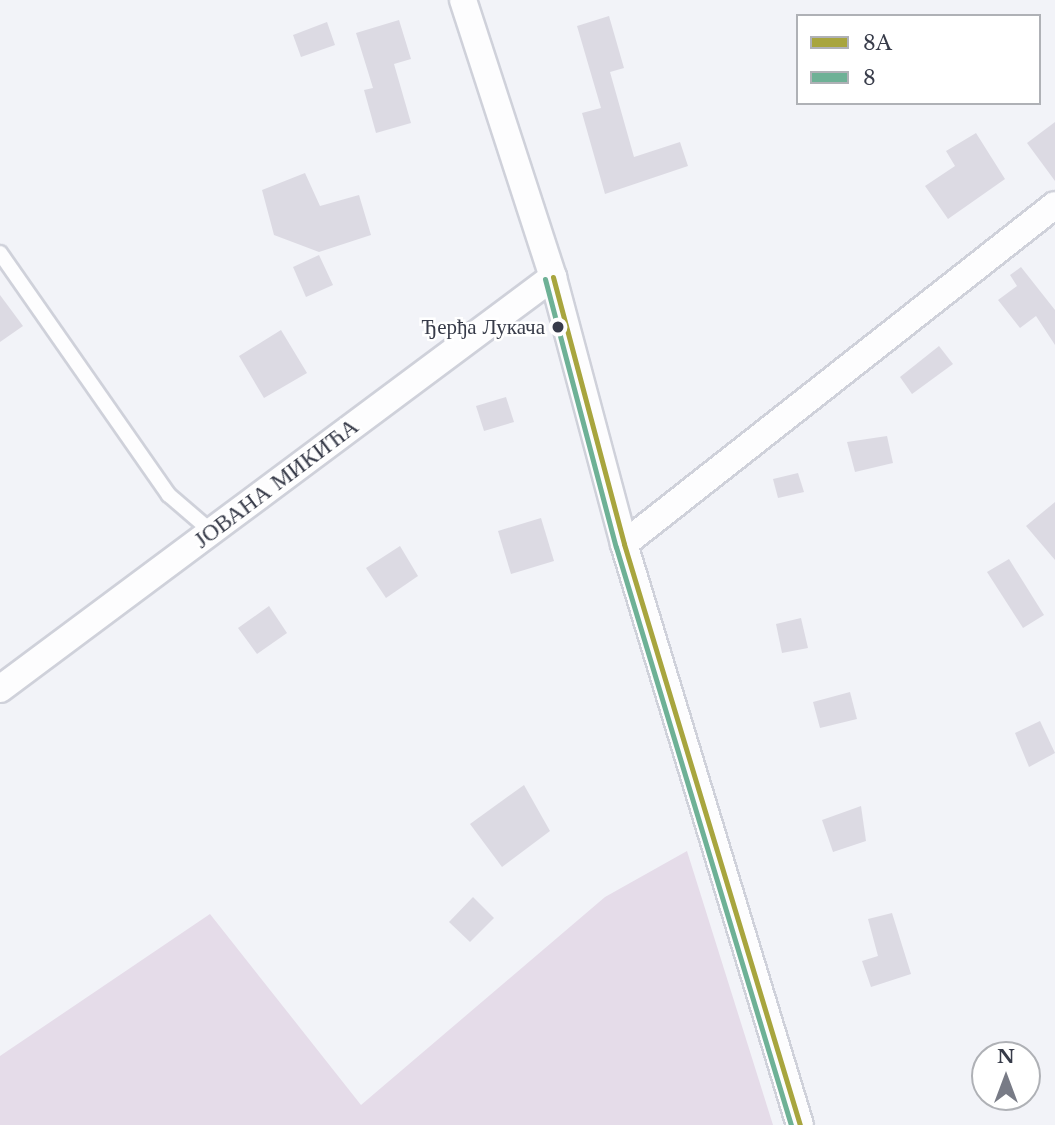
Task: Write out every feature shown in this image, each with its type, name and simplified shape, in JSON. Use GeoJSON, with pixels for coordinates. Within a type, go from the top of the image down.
{"type":"FeatureCollection","features":[{"type":"Feature","properties":{"kind":"street"},"geometry":{"type":"LineString","coordinates":[[464,0],[553,277],[625,544],[800,1125]]}},
{"type":"Feature","properties":{"kind":"street"},"geometry":{"type":"LineString","coordinates":[[625,544],[1055,205]]}},
{"type":"Feature","properties":{"kind":"street","name":"ЈОВАНА МИКИЋА"},"geometry":{"type":"LineString","coordinates":[[0,690],[553,277]]}},
{"type":"Feature","properties":{"kind":"lane"},"geometry":{"type":"LineString","coordinates":[[0,253],[169,495],[212,532]]}},
{"type":"Feature","properties":{"kind":"shaded area"},"geometry":{"type":"Polygon","coordinates":[[[687,851],[773,1125],[0,1125],[0,1056],[210,914],[361,1105],[605,897],[687,851]]]}},
{"type":"Feature","properties":{"kind":"building"},"geometry":{"type":"Polygon","coordinates":[[[609,16],[624,68],[610,72],[634,157],[680,142],[688,166],[605,194],[582,113],[601,108],[577,26],[609,16]]]}},
{"type":"Feature","properties":{"kind":"building"},"geometry":{"type":"Polygon","coordinates":[[[399,20],[411,59],[394,64],[411,123],[376,133],[364,90],[373,88],[356,33],[399,20]]]}},
{"type":"Feature","properties":{"kind":"building"},"geometry":{"type":"Polygon","coordinates":[[[327,22],[335,45],[301,57],[293,35],[327,22]]]}},
{"type":"Feature","properties":{"kind":"building"},"geometry":{"type":"Polygon","coordinates":[[[1055,122],[1055,181],[1027,143],[1055,122]]]}},
{"type":"Feature","properties":{"kind":"building"},"geometry":{"type":"Polygon","coordinates":[[[976,133],[1005,179],[948,219],[925,186],[955,166],[946,151],[976,133]]]}},
{"type":"Feature","properties":{"kind":"building"},"geometry":{"type":"Polygon","coordinates":[[[305,173],[320,206],[359,195],[371,235],[319,252],[274,235],[262,190],[305,173]]]}},
{"type":"Feature","properties":{"kind":"building"},"geometry":{"type":"Polygon","coordinates":[[[319,255],[333,285],[306,297],[293,267],[319,255]]]}},
{"type":"Feature","properties":{"kind":"building"},"geometry":{"type":"Polygon","coordinates":[[[1021,267],[1055,310],[1055,345],[1036,316],[1020,328],[998,300],[1017,286],[1010,275],[1021,267]]]}},
{"type":"Feature","properties":{"kind":"building"},"geometry":{"type":"Polygon","coordinates":[[[0,295],[23,326],[0,342],[0,295]]]}},
{"type":"Feature","properties":{"kind":"building"},"geometry":{"type":"Polygon","coordinates":[[[281,330],[307,373],[264,398],[239,356],[281,330]]]}},
{"type":"Feature","properties":{"kind":"building"},"geometry":{"type":"Polygon","coordinates":[[[939,346],[953,364],[912,394],[900,377],[939,346]]]}},
{"type":"Feature","properties":{"kind":"building"},"geometry":{"type":"Polygon","coordinates":[[[506,397],[514,422],[484,431],[476,406],[506,397]]]}},
{"type":"Feature","properties":{"kind":"building"},"geometry":{"type":"Polygon","coordinates":[[[887,436],[893,463],[855,472],[847,442],[887,436]]]}},
{"type":"Feature","properties":{"kind":"building"},"geometry":{"type":"Polygon","coordinates":[[[798,473],[804,492],[778,498],[773,479],[798,473]]]}},
{"type":"Feature","properties":{"kind":"building"},"geometry":{"type":"Polygon","coordinates":[[[1055,502],[1055,560],[1026,526],[1055,502]]]}},
{"type":"Feature","properties":{"kind":"building"},"geometry":{"type":"Polygon","coordinates":[[[541,518],[554,561],[511,574],[498,531],[541,518]]]}},
{"type":"Feature","properties":{"kind":"building"},"geometry":{"type":"Polygon","coordinates":[[[400,546],[418,576],[386,598],[366,568],[400,546]]]}},
{"type":"Feature","properties":{"kind":"building"},"geometry":{"type":"Polygon","coordinates":[[[1009,559],[1044,615],[1023,628],[987,572],[1009,559]]]}},
{"type":"Feature","properties":{"kind":"building"},"geometry":{"type":"Polygon","coordinates":[[[269,606],[287,633],[257,654],[238,628],[269,606]]]}},
{"type":"Feature","properties":{"kind":"building"},"geometry":{"type":"Polygon","coordinates":[[[801,618],[808,648],[782,653],[776,624],[801,618]]]}},
{"type":"Feature","properties":{"kind":"building"},"geometry":{"type":"Polygon","coordinates":[[[850,692],[857,719],[820,728],[813,702],[850,692]]]}},
{"type":"Feature","properties":{"kind":"building"},"geometry":{"type":"Polygon","coordinates":[[[1040,721],[1055,753],[1029,767],[1015,733],[1040,721]]]}},
{"type":"Feature","properties":{"kind":"building"},"geometry":{"type":"Polygon","coordinates":[[[524,785],[550,831],[502,867],[470,824],[524,785]]]}},
{"type":"Feature","properties":{"kind":"building"},"geometry":{"type":"Polygon","coordinates":[[[861,806],[866,841],[833,852],[822,820],[861,806]]]}},
{"type":"Feature","properties":{"kind":"building"},"geometry":{"type":"Polygon","coordinates":[[[473,897],[494,918],[470,942],[449,922],[473,897]]]}},
{"type":"Feature","properties":{"kind":"building"},"geometry":{"type":"Polygon","coordinates":[[[892,913],[911,974],[871,987],[862,961],[878,956],[868,919],[892,913]]]}},
{"type":"Feature","properties":{"kind":"transit line","name":"8A"},"geometry":{"type":"LineString","coordinates":[[553,277],[624,544],[800,1125]]}},
{"type":"Feature","properties":{"kind":"transit line","name":"8"},"geometry":{"type":"LineString","coordinates":[[545,279],[616,547],[791,1125]]}},
{"type":"Feature","properties":{"kind":"place","name":"Ђерђа Лукача"},"geometry":{"type":"Point","coordinates":[558,327]}}]}
